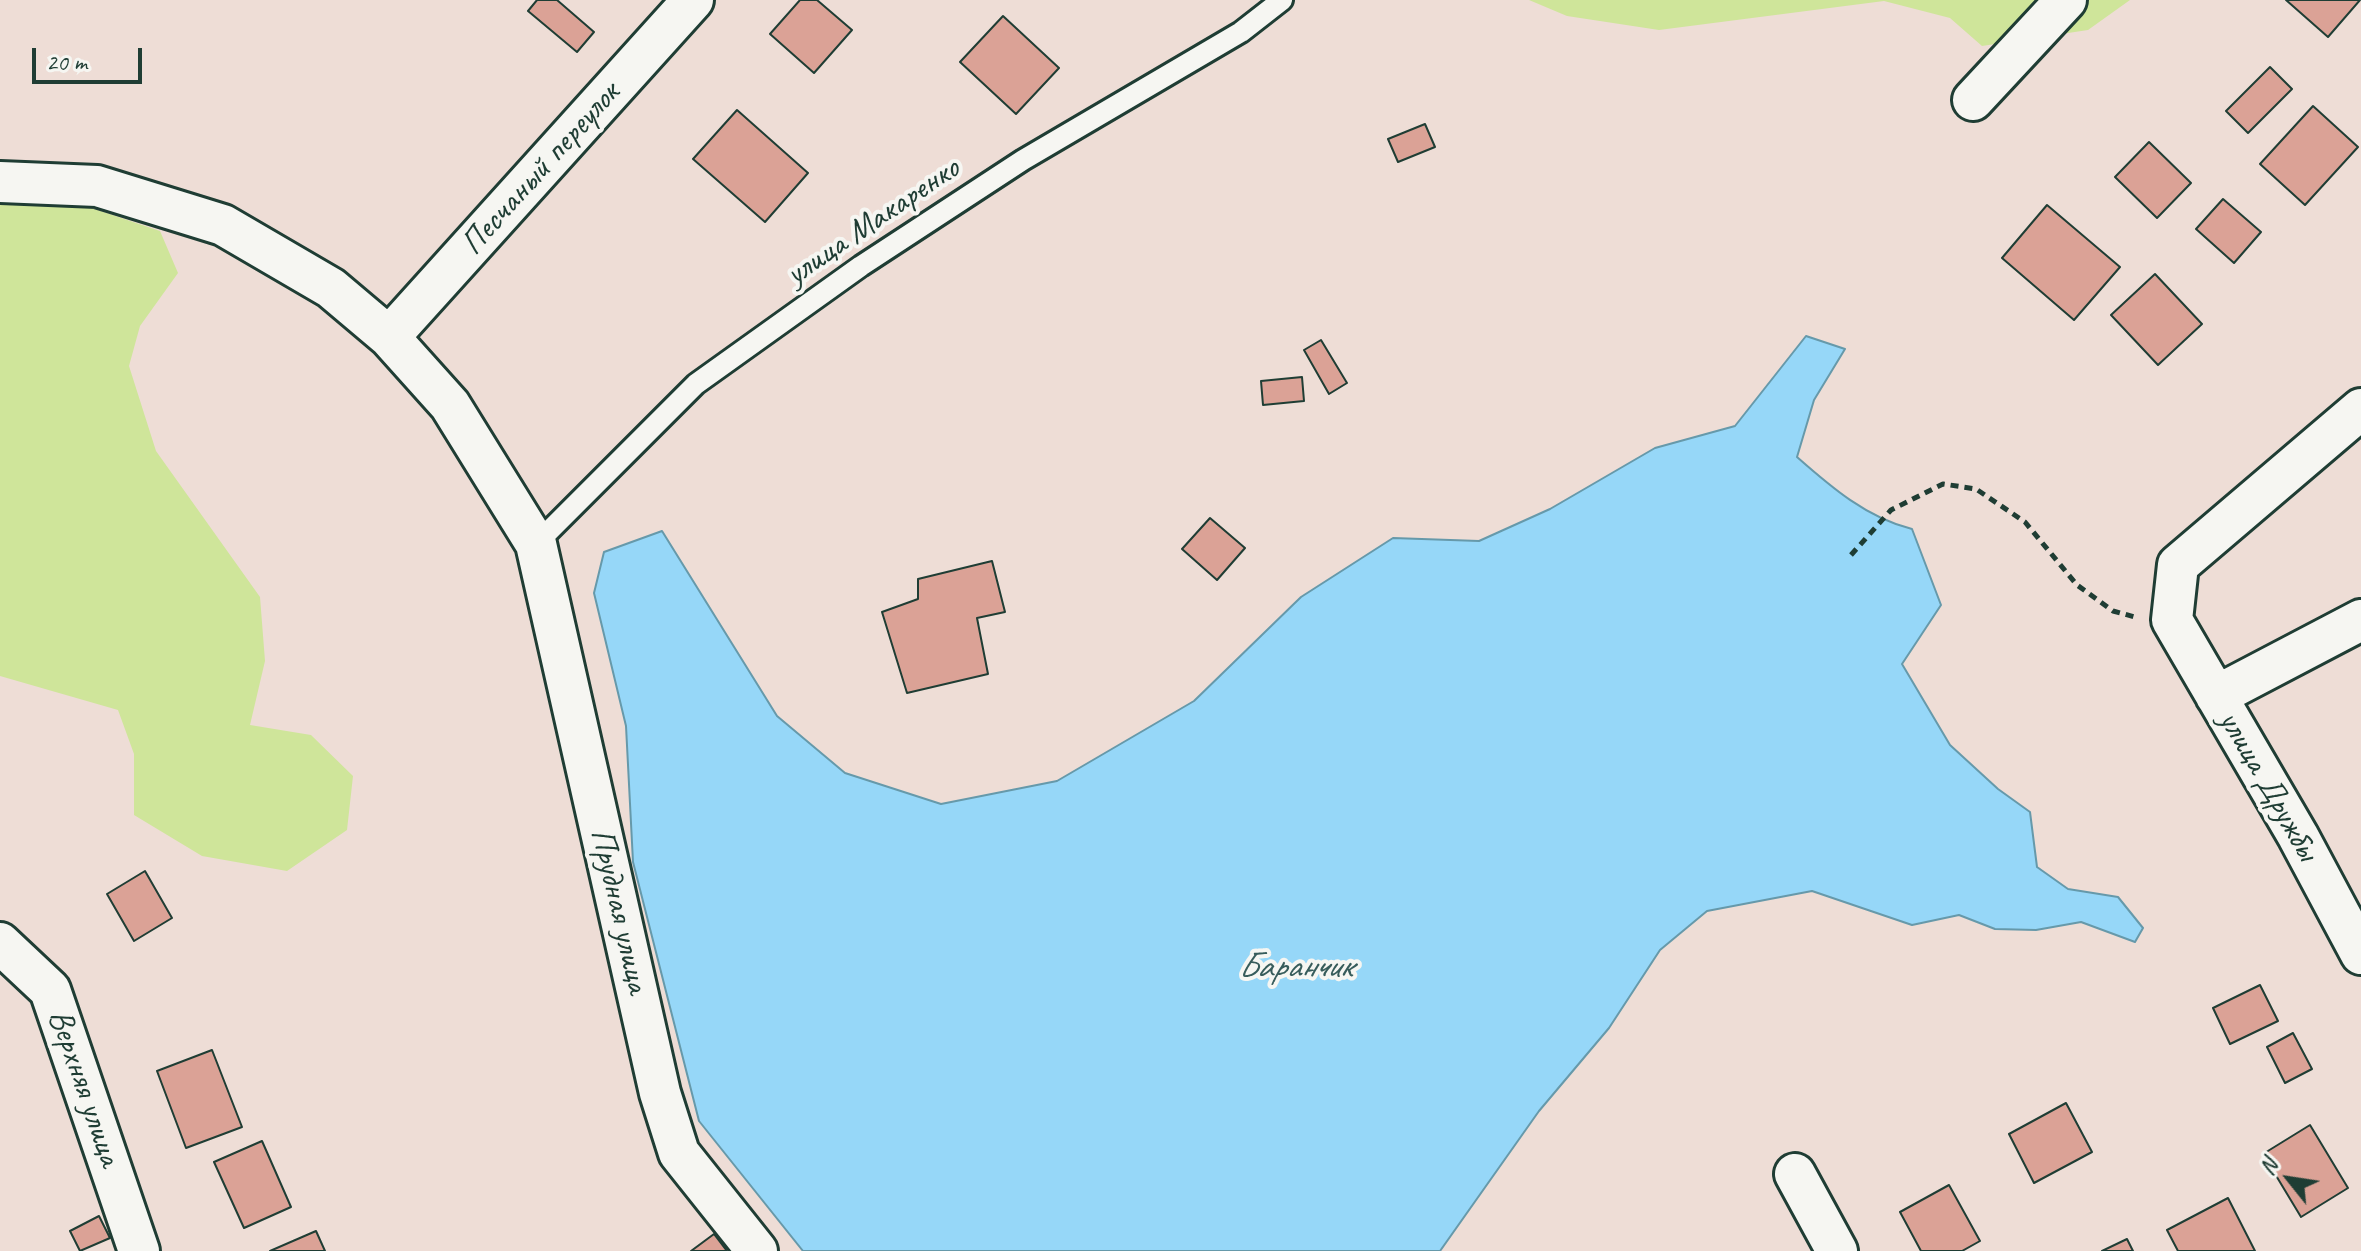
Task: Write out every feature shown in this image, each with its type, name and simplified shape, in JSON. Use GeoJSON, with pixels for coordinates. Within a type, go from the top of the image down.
{"type":"FeatureCollection","features":[{"type":"Feature","properties":{"kind":"street","name":"Песчаный переулок"},"geometry":{"type":"LineString","coordinates":[[389,337],[693,0]]}},
{"type":"Feature","properties":{"kind":"street"},"geometry":{"type":"LineString","coordinates":[[1973,100],[2066,0]]}},
{"type":"Feature","properties":{"kind":"street","name":"Прудная улица"},"geometry":{"type":"LineString","coordinates":[[0,182],[97,186],[223,225],[331,288],[389,337],[450,405],[536,544],[656,1078],[679,1153],[757,1251]]}},
{"type":"Feature","properties":{"kind":"street"},"geometry":{"type":"LineString","coordinates":[[2172,620],[2178,565],[2361,409]]}},
{"type":"Feature","properties":{"kind":"street","name":"улица Дружбы"},"geometry":{"type":"LineString","coordinates":[[2172,620],[2298,836],[2361,954]]}},
{"type":"Feature","properties":{"kind":"street"},"geometry":{"type":"LineString","coordinates":[[2216,696],[2361,620]]}},
{"type":"Feature","properties":{"kind":"street","name":"Верхняя улица"},"geometry":{"type":"LineString","coordinates":[[0,943],[50,990],[139,1251]]}},
{"type":"Feature","properties":{"kind":"street"},"geometry":{"type":"LineString","coordinates":[[1795,1174],[1837,1251]]}},
{"type":"Feature","properties":{"kind":"lane","name":"улица Макаренко"},"geometry":{"type":"LineString","coordinates":[[536,544],[696,384],[861,266],[1010,168],[1241,32],[1282,0]]}},
{"type":"Feature","properties":{"kind":"path"},"geometry":{"type":"LineString","coordinates":[[1851,555],[1891,510],[1943,484],[1976,489],[2025,522],[2077,585],[2113,611],[2147,621],[2172,620]]}},
{"type":"Feature","properties":{"kind":"green space"},"geometry":{"type":"Polygon","coordinates":[[[1529,0],[2130,0],[2088,30],[1982,46],[1950,18],[1884,1],[1659,30],[1567,16],[1529,0]]]}},
{"type":"Feature","properties":{"kind":"green space"},"geometry":{"type":"Polygon","coordinates":[[[0,194],[80,204],[160,231],[178,273],[140,326],[129,366],[156,451],[260,597],[265,661],[250,725],[311,735],[353,776],[347,830],[287,871],[202,856],[134,815],[134,754],[118,710],[0,676],[0,194]]]}},
{"type":"Feature","properties":{"kind":"water","name":"Баранчик"},"geometry":{"type":"Polygon","coordinates":[[[1806,336],[1845,349],[1814,400],[1797,457],[1836,490],[1865,509],[1912,529],[1941,605],[1902,664],[1950,745],[1998,789],[2030,812],[2037,867],[2068,889],[2118,897],[2143,928],[2135,942],[2081,922],[2036,930],[1995,929],[1959,915],[1912,925],[1812,891],[1707,911],[1660,950],[1609,1028],[1539,1111],[1440,1251],[803,1251],[699,1121],[633,862],[626,726],[594,593],[604,552],[662,531],[777,716],[845,773],[941,804],[1057,781],[1194,701],[1301,597],[1393,538],[1479,541],[1550,509],[1655,448],[1735,426],[1806,336]]]}},
{"type":"Feature","properties":{"kind":"building"},"geometry":{"type":"Polygon","coordinates":[[[537,0],[557,0],[594,32],[577,52],[528,11],[537,0]]]}},
{"type":"Feature","properties":{"kind":"building"},"geometry":{"type":"Polygon","coordinates":[[[800,0],[817,0],[852,30],[814,73],[770,34],[800,0]]]}},
{"type":"Feature","properties":{"kind":"building"},"geometry":{"type":"Polygon","coordinates":[[[2286,0],[2360,0],[2328,37],[2286,0]]]}},
{"type":"Feature","properties":{"kind":"building"},"geometry":{"type":"Polygon","coordinates":[[[1003,16],[1059,68],[1016,114],[960,62],[1003,16]]]}},
{"type":"Feature","properties":{"kind":"building"},"geometry":{"type":"Polygon","coordinates":[[[2270,67],[2292,89],[2248,133],[2226,111],[2270,67]]]}},
{"type":"Feature","properties":{"kind":"building"},"geometry":{"type":"Polygon","coordinates":[[[2313,106],[2358,147],[2305,205],[2260,164],[2313,106]]]}},
{"type":"Feature","properties":{"kind":"building"},"geometry":{"type":"Polygon","coordinates":[[[737,110],[808,173],[765,222],[693,159],[737,110]]]}},
{"type":"Feature","properties":{"kind":"building"},"geometry":{"type":"Polygon","coordinates":[[[1425,124],[1435,147],[1398,162],[1388,139],[1425,124]]]}},
{"type":"Feature","properties":{"kind":"building"},"geometry":{"type":"Polygon","coordinates":[[[2149,142],[2191,183],[2157,218],[2115,177],[2149,142]]]}},
{"type":"Feature","properties":{"kind":"building"},"geometry":{"type":"Polygon","coordinates":[[[2223,199],[2261,232],[2234,263],[2196,229],[2223,199]]]}},
{"type":"Feature","properties":{"kind":"building"},"geometry":{"type":"Polygon","coordinates":[[[2047,205],[2120,267],[2074,320],[2002,258],[2047,205]]]}},
{"type":"Feature","properties":{"kind":"building"},"geometry":{"type":"Polygon","coordinates":[[[2155,274],[2202,324],[2158,365],[2111,315],[2155,274]]]}},
{"type":"Feature","properties":{"kind":"building"},"geometry":{"type":"Polygon","coordinates":[[[1321,340],[1347,383],[1329,394],[1304,350],[1321,340]]]}},
{"type":"Feature","properties":{"kind":"building"},"geometry":{"type":"Polygon","coordinates":[[[1302,377],[1304,401],[1263,405],[1261,381],[1302,377]]]}},
{"type":"Feature","properties":{"kind":"building"},"geometry":{"type":"Polygon","coordinates":[[[1210,518],[1245,548],[1217,580],[1182,549],[1210,518]]]}},
{"type":"Feature","properties":{"kind":"building"},"geometry":{"type":"Polygon","coordinates":[[[992,561],[1005,612],[977,618],[988,674],[907,693],[882,612],[918,599],[918,579],[992,561]]]}},
{"type":"Feature","properties":{"kind":"building"},"geometry":{"type":"Polygon","coordinates":[[[145,871],[172,918],[134,941],[107,894],[145,871]]]}},
{"type":"Feature","properties":{"kind":"building"},"geometry":{"type":"Polygon","coordinates":[[[2260,985],[2278,1021],[2230,1044],[2213,1008],[2260,985]]]}},
{"type":"Feature","properties":{"kind":"building"},"geometry":{"type":"Polygon","coordinates":[[[2293,1033],[2312,1069],[2285,1083],[2267,1047],[2293,1033]]]}},
{"type":"Feature","properties":{"kind":"building"},"geometry":{"type":"Polygon","coordinates":[[[212,1050],[242,1127],[186,1148],[157,1071],[212,1050]]]}},
{"type":"Feature","properties":{"kind":"building"},"geometry":{"type":"Polygon","coordinates":[[[2066,1103],[2092,1152],[2034,1183],[2009,1134],[2066,1103]]]}},
{"type":"Feature","properties":{"kind":"building"},"geometry":{"type":"Polygon","coordinates":[[[2310,1125],[2348,1188],[2301,1217],[2263,1154],[2310,1125]]]}},
{"type":"Feature","properties":{"kind":"building"},"geometry":{"type":"Polygon","coordinates":[[[262,1141],[291,1207],[244,1228],[214,1162],[262,1141]]]}},
{"type":"Feature","properties":{"kind":"building"},"geometry":{"type":"Polygon","coordinates":[[[1949,1185],[1980,1241],[1962,1251],[1921,1251],[1900,1212],[1949,1185]]]}},
{"type":"Feature","properties":{"kind":"building"},"geometry":{"type":"Polygon","coordinates":[[[2228,1198],[2255,1251],[2178,1251],[2167,1230],[2228,1198]]]}},
{"type":"Feature","properties":{"kind":"building"},"geometry":{"type":"Polygon","coordinates":[[[99,1216],[110,1238],[80,1251],[70,1231],[99,1216]]]}},
{"type":"Feature","properties":{"kind":"building"},"geometry":{"type":"Polygon","coordinates":[[[316,1231],[325,1251],[270,1251],[316,1231]]]}},
{"type":"Feature","properties":{"kind":"building"},"geometry":{"type":"Polygon","coordinates":[[[714,1234],[727,1251],[691,1251],[714,1234]]]}},
{"type":"Feature","properties":{"kind":"building"},"geometry":{"type":"Polygon","coordinates":[[[2127,1239],[2133,1251],[2102,1251],[2127,1239]]]}}]}
